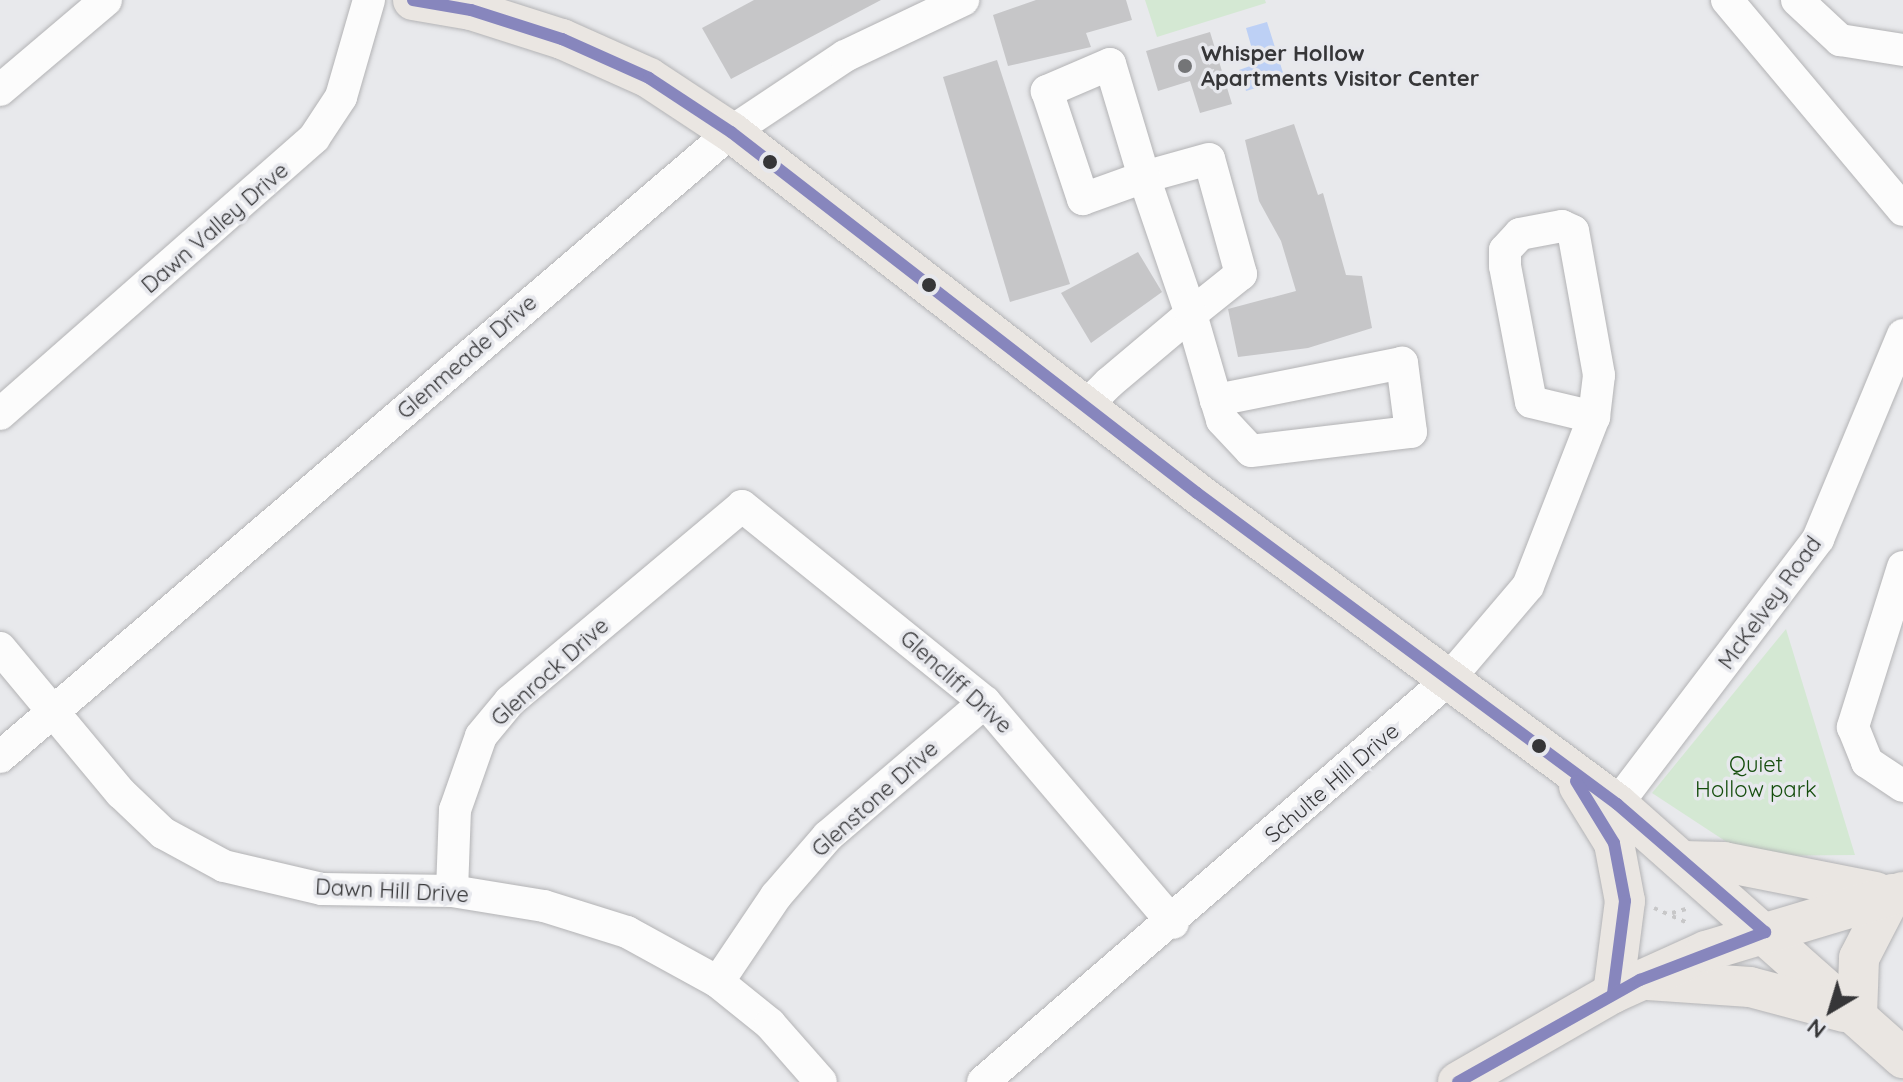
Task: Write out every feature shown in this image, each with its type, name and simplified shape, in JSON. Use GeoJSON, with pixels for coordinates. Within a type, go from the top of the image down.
{"type":"FeatureCollection","features":[{"type":"Feature","properties":{"kind":"main road"},"geometry":{"type":"LineString","coordinates":[[413,0],[562,39],[649,78],[731,132],[1086,406],[1617,804],[1765,932],[1903,1058]]}},
{"type":"Feature","properties":{"kind":"main road"},"geometry":{"type":"LineString","coordinates":[[1569,769],[1614,843],[1622,887],[1626,986]]}},
{"type":"Feature","properties":{"kind":"main road"},"geometry":{"type":"LineString","coordinates":[[1682,861],[1724,862],[1898,893]]}},
{"type":"Feature","properties":{"kind":"main road"},"geometry":{"type":"LineString","coordinates":[[1857,1016],[1859,958],[1898,893]]}},
{"type":"Feature","properties":{"kind":"main road"},"geometry":{"type":"LineString","coordinates":[[1458,1082],[1626,986],[1765,932],[1898,893]]}},
{"type":"Feature","properties":{"kind":"main road"},"geometry":{"type":"LineString","coordinates":[[1626,986],[1750,987],[1857,1016]]}},
{"type":"Feature","properties":{"kind":"street"},"geometry":{"type":"LineString","coordinates":[[0,90],[106,0]]}},
{"type":"Feature","properties":{"kind":"street","name":"Dawn Valley Drive"},"geometry":{"type":"LineString","coordinates":[[0,414],[314,138],[341,97],[369,0]]}},
{"type":"Feature","properties":{"kind":"street"},"geometry":{"type":"LineString","coordinates":[[1797,0],[1840,40],[1903,50]]}},
{"type":"Feature","properties":{"kind":"street","name":"Glenmeade Drive"},"geometry":{"type":"LineString","coordinates":[[0,757],[731,132],[845,56],[957,1]]}},
{"type":"Feature","properties":{"kind":"street"},"geometry":{"type":"LineString","coordinates":[[1729,1],[1903,210]]}},
{"type":"Feature","properties":{"kind":"street"},"geometry":{"type":"LineString","coordinates":[[1086,406],[1191,314],[1241,274],[1209,159],[1144,177],[1191,314],[1216,400],[1222,420],[1251,451],[1411,432],[1402,363],[1216,400]]}},
{"type":"Feature","properties":{"kind":"street","name":"Schulte Hill Drive"},"geometry":{"type":"LineString","coordinates":[[983,1082],[1173,923],[1448,680],[1528,586],[1594,417],[1599,375],[1573,231],[1562,226],[1520,234],[1505,250],[1505,266],[1531,402],[1594,417]]}},
{"type":"Feature","properties":{"kind":"street","name":"McKelvey Road"},"geometry":{"type":"LineString","coordinates":[[1617,804],[1818,539],[1903,335]]}},
{"type":"Feature","properties":{"kind":"street","name":"Glencliff Drive"},"geometry":{"type":"LineString","coordinates":[[742,506],[985,702],[1173,923]]}},
{"type":"Feature","properties":{"kind":"street","name":"Glenrock Drive"},"geometry":{"type":"LineString","coordinates":[[452,891],[455,810],[481,736],[510,701],[742,506]]}},
{"type":"Feature","properties":{"kind":"street"},"geometry":{"type":"LineString","coordinates":[[1903,567],[1853,727],[1867,762],[1903,786]]}},
{"type":"Feature","properties":{"kind":"street","name":"Dawn Hill Drive"},"geometry":{"type":"LineString","coordinates":[[0,648],[121,793],[163,833],[224,866],[322,889],[452,891],[544,906],[627,932],[718,982],[770,1024],[821,1082]]}},
{"type":"Feature","properties":{"kind":"street","name":"Glenstone Drive"},"geometry":{"type":"LineString","coordinates":[[718,982],[776,896],[828,836],[985,702]]}},
{"type":"Feature","properties":{"kind":"path"},"geometry":{"type":"LineString","coordinates":[[1687,923],[1672,913],[1699,906]]}},
{"type":"Feature","properties":{"kind":"green space"},"geometry":{"type":"Polygon","coordinates":[[[1145,0],[1265,0],[1266,3],[1157,37],[1145,0]]]}},
{"type":"Feature","properties":{"kind":"green space","name":"Quiet Hollow park"},"geometry":{"type":"Polygon","coordinates":[[[1786,629],[1855,855],[1748,856],[1652,793],[1786,629]]]}},
{"type":"Feature","properties":{"kind":"water"},"geometry":{"type":"Polygon","coordinates":[[[1267,22],[1285,79],[1246,91],[1239,70],[1264,61],[1262,54],[1254,56],[1246,28],[1267,22]]]}},
{"type":"Feature","properties":{"kind":"building"},"geometry":{"type":"Polygon","coordinates":[[[754,0],[881,0],[731,79],[702,28],[754,0]]]}},
{"type":"Feature","properties":{"kind":"building"},"geometry":{"type":"Polygon","coordinates":[[[1036,0],[1126,0],[1132,20],[1086,33],[1091,47],[1008,66],[993,15],[1036,0]]]}},
{"type":"Feature","properties":{"kind":"building","name":"Whisper Hollow Apartments Visitor Center"},"geometry":{"type":"Polygon","coordinates":[[[1210,32],[1232,104],[1200,113],[1190,81],[1158,91],[1146,51],[1210,32]]]}},
{"type":"Feature","properties":{"kind":"building"},"geometry":{"type":"Polygon","coordinates":[[[997,60],[1070,284],[1010,302],[943,77],[997,60]]]}},
{"type":"Feature","properties":{"kind":"building"},"geometry":{"type":"Polygon","coordinates":[[[1294,124],[1318,195],[1323,193],[1346,275],[1362,276],[1372,328],[1308,348],[1238,357],[1228,309],[1296,291],[1281,241],[1259,201],[1245,140],[1294,124]]]}},
{"type":"Feature","properties":{"kind":"building"},"geometry":{"type":"Polygon","coordinates":[[[1138,252],[1162,292],[1091,343],[1061,293],[1138,252]]]}},
{"type":"Feature","properties":{"kind":"transit line"},"geometry":{"type":"LineString","coordinates":[[413,0],[471,10],[562,39],[649,78],[731,132],[1197,493],[1617,804],[1765,932]]}},
{"type":"Feature","properties":{"kind":"transit line"},"geometry":{"type":"LineString","coordinates":[[1576,781],[1614,843],[1625,901],[1613,993]]}},
{"type":"Feature","properties":{"kind":"transit line"},"geometry":{"type":"LineString","coordinates":[[1458,1082],[1640,980],[1765,932]]}},
{"type":"Feature","properties":{"kind":"place","name":"Whisper Hollow Apartments Visitor Center"},"geometry":{"type":"Point","coordinates":[1185,66]}}]}
